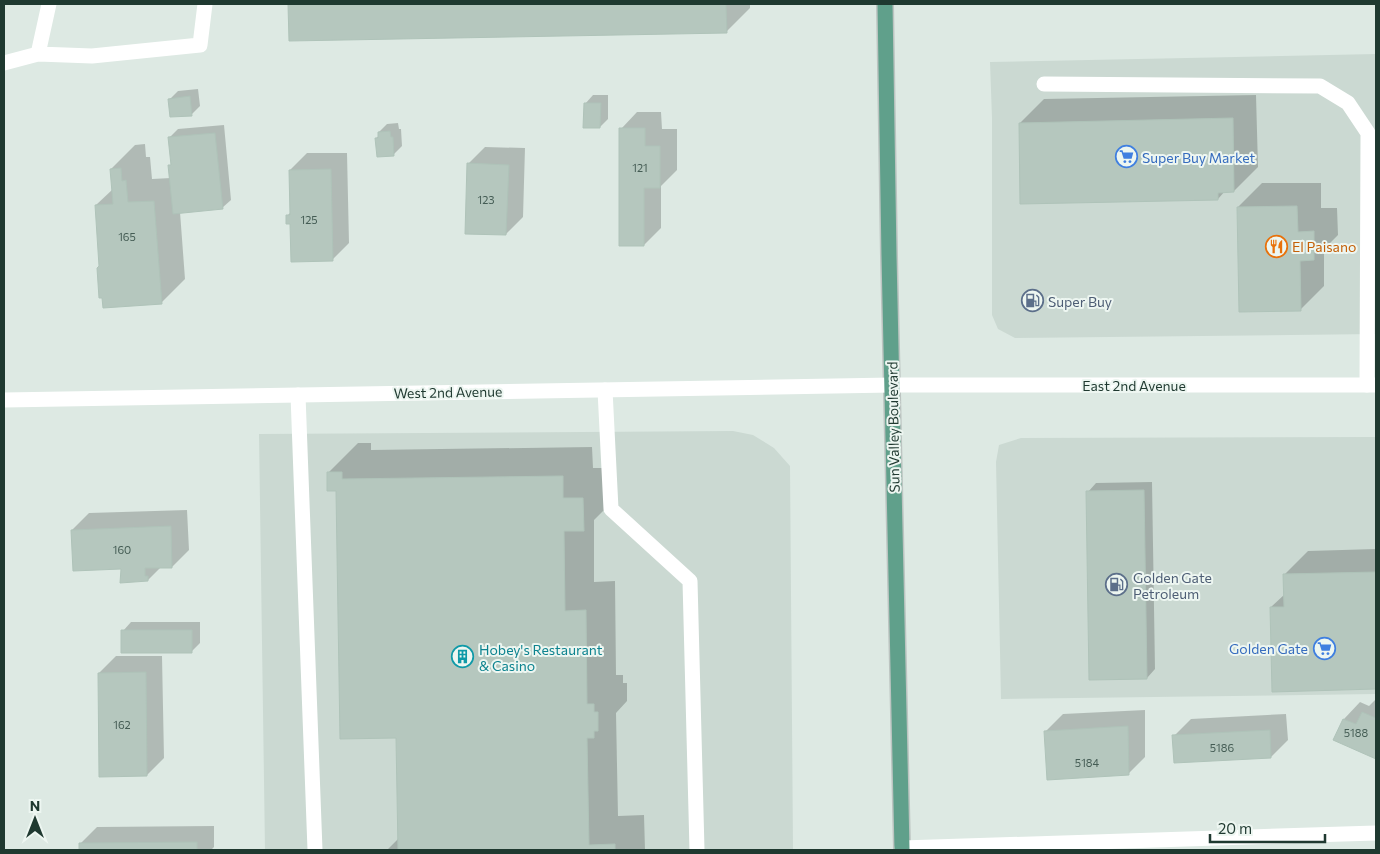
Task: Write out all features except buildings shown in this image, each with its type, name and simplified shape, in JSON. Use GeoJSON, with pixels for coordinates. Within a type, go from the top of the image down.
{"type":"FeatureCollection","features":[{"type":"Feature","properties":{"kind":"main road","name":"Sun Valley Boulevard"},"geometry":{"type":"LineString","coordinates":[[885,4],[902,849]]}},
{"type":"Feature","properties":{"kind":"street"},"geometry":{"type":"LineString","coordinates":[[38,54],[49,4]]}},
{"type":"Feature","properties":{"kind":"street"},"geometry":{"type":"LineString","coordinates":[[4,63],[38,54],[92,56],[200,45],[205,4]]}},
{"type":"Feature","properties":{"kind":"street"},"geometry":{"type":"LineString","coordinates":[[1044,84],[1320,86],[1348,103],[1368,133],[1372,385]]}},
{"type":"Feature","properties":{"kind":"street","name":"East 2nd Avenue"},"geometry":{"type":"LineString","coordinates":[[892,384],[1372,385]]}},
{"type":"Feature","properties":{"kind":"street","name":"West 2nd Avenue"},"geometry":{"type":"LineString","coordinates":[[4,400],[892,384]]}},
{"type":"Feature","properties":{"kind":"street"},"geometry":{"type":"LineString","coordinates":[[605,390],[611,509],[690,581],[697,850]]}},
{"type":"Feature","properties":{"kind":"street"},"geometry":{"type":"LineString","coordinates":[[298,395],[315,850]]}},
{"type":"Feature","properties":{"kind":"street"},"geometry":{"type":"LineString","coordinates":[[902,849],[1376,833]]}},
{"type":"Feature","properties":{"kind":"shaded area"},"geometry":{"type":"Polygon","coordinates":[[[1376,54],[1376,334],[1015,338],[998,329],[992,315],[992,118],[990,62],[1376,54]]]}},
{"type":"Feature","properties":{"kind":"shaded area"},"geometry":{"type":"Polygon","coordinates":[[[733,431],[753,435],[774,448],[790,466],[793,850],[265,850],[259,434],[733,431]]]}},
{"type":"Feature","properties":{"kind":"shaded area"},"geometry":{"type":"Polygon","coordinates":[[[1376,437],[1376,694],[1001,699],[996,462],[999,445],[1021,438],[1376,437]]]}},
{"type":"Feature","properties":{"kind":"place","name":"Super Buy Market"},"geometry":{"type":"Point","coordinates":[1126,157]}},
{"type":"Feature","properties":{"kind":"place","name":"El Paisano"},"geometry":{"type":"Point","coordinates":[1276,246]}},
{"type":"Feature","properties":{"kind":"place","name":"Super Buy"},"geometry":{"type":"Point","coordinates":[1032,301]}},
{"type":"Feature","properties":{"kind":"place","name":"Golden Gate Petroleum"},"geometry":{"type":"Point","coordinates":[1117,585]}},
{"type":"Feature","properties":{"kind":"place","name":"Golden Gate"},"geometry":{"type":"Point","coordinates":[1324,648]}},
{"type":"Feature","properties":{"kind":"place","name":"Hobey's Restaurant & Casino"},"geometry":{"type":"Point","coordinates":[463,657]}}]}
